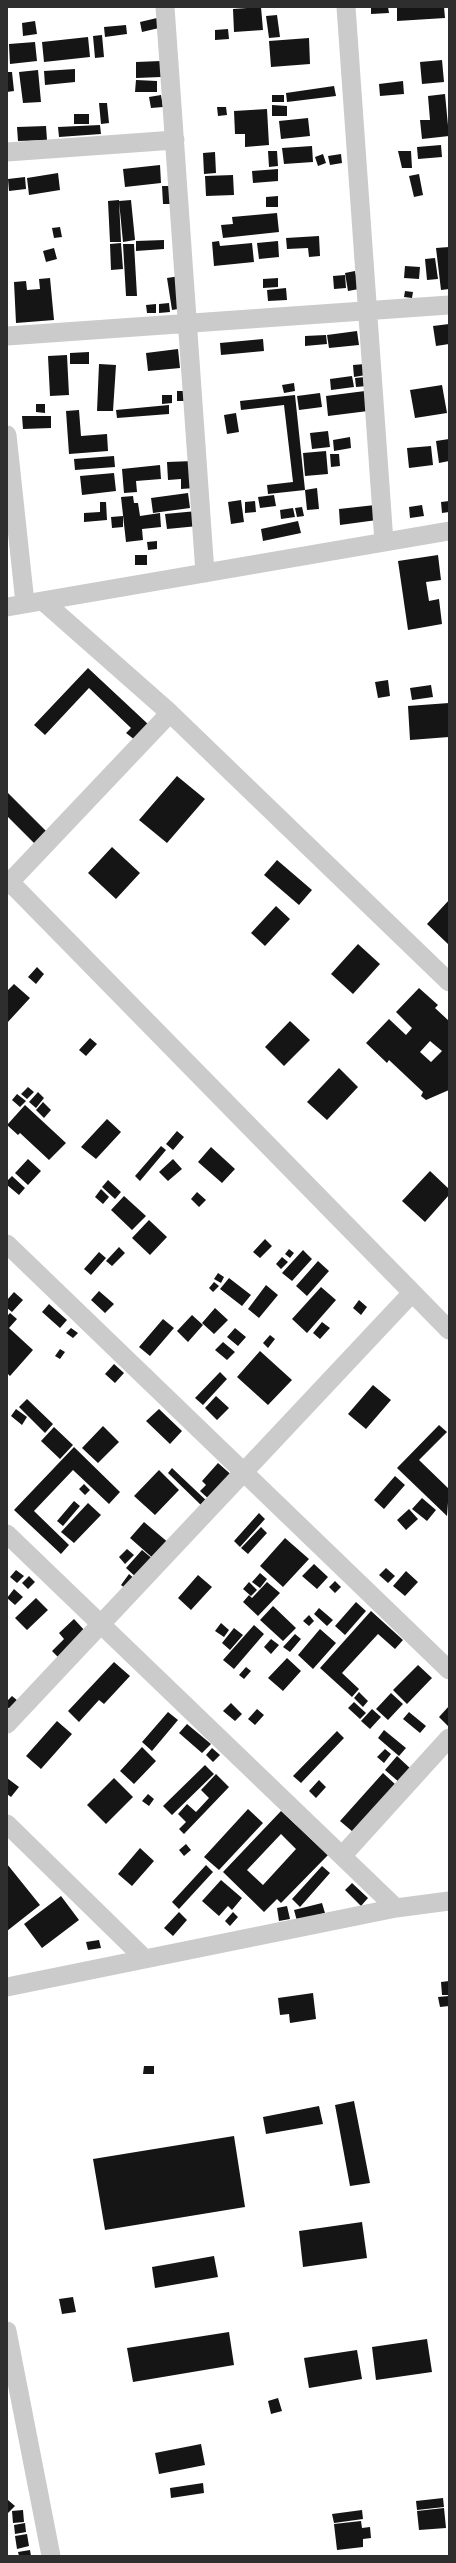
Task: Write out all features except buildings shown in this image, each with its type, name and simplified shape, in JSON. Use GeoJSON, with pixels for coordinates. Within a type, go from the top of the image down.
{"type":"FeatureCollection","features":[{"type":"Feature","properties":{"kind":"street"},"geometry":{"type":"LineString","coordinates":[[165,7],[205,572]]}},
{"type":"Feature","properties":{"kind":"street"},"geometry":{"type":"LineString","coordinates":[[346,7],[384,542]]}},
{"type":"Feature","properties":{"kind":"street"},"geometry":{"type":"LineString","coordinates":[[7,152],[175,140]]}},
{"type":"Feature","properties":{"kind":"street"},"geometry":{"type":"LineString","coordinates":[[7,336],[449,305]]}},
{"type":"Feature","properties":{"kind":"street"},"geometry":{"type":"LineString","coordinates":[[7,434],[34,602],[170,713],[449,982]]}},
{"type":"Feature","properties":{"kind":"street"},"geometry":{"type":"LineString","coordinates":[[7,606],[449,531]]}},
{"type":"Feature","properties":{"kind":"street"},"geometry":{"type":"LineString","coordinates":[[170,713],[8,882],[449,1330]]}},
{"type":"Feature","properties":{"kind":"street"},"geometry":{"type":"LineString","coordinates":[[7,1244],[449,1670]]}},
{"type":"Feature","properties":{"kind":"street"},"geometry":{"type":"LineString","coordinates":[[7,1724],[412,1293]]}},
{"type":"Feature","properties":{"kind":"street"},"geometry":{"type":"LineString","coordinates":[[7,1534],[396,1908]]}},
{"type":"Feature","properties":{"kind":"street"},"geometry":{"type":"LineString","coordinates":[[342,1856],[449,1738]]}},
{"type":"Feature","properties":{"kind":"street"},"geometry":{"type":"LineString","coordinates":[[7,1824],[145,1959]]}},
{"type":"Feature","properties":{"kind":"street"},"geometry":{"type":"LineString","coordinates":[[7,1987],[396,1908],[449,1901]]}},
{"type":"Feature","properties":{"kind":"street"},"geometry":{"type":"LineString","coordinates":[[7,2331],[51,2556]]}},
{"type":"Feature","properties":{"kind":"street"},"geometry":{"type":"LineString","coordinates":[[7,2398],[22,2412]]}}]}
